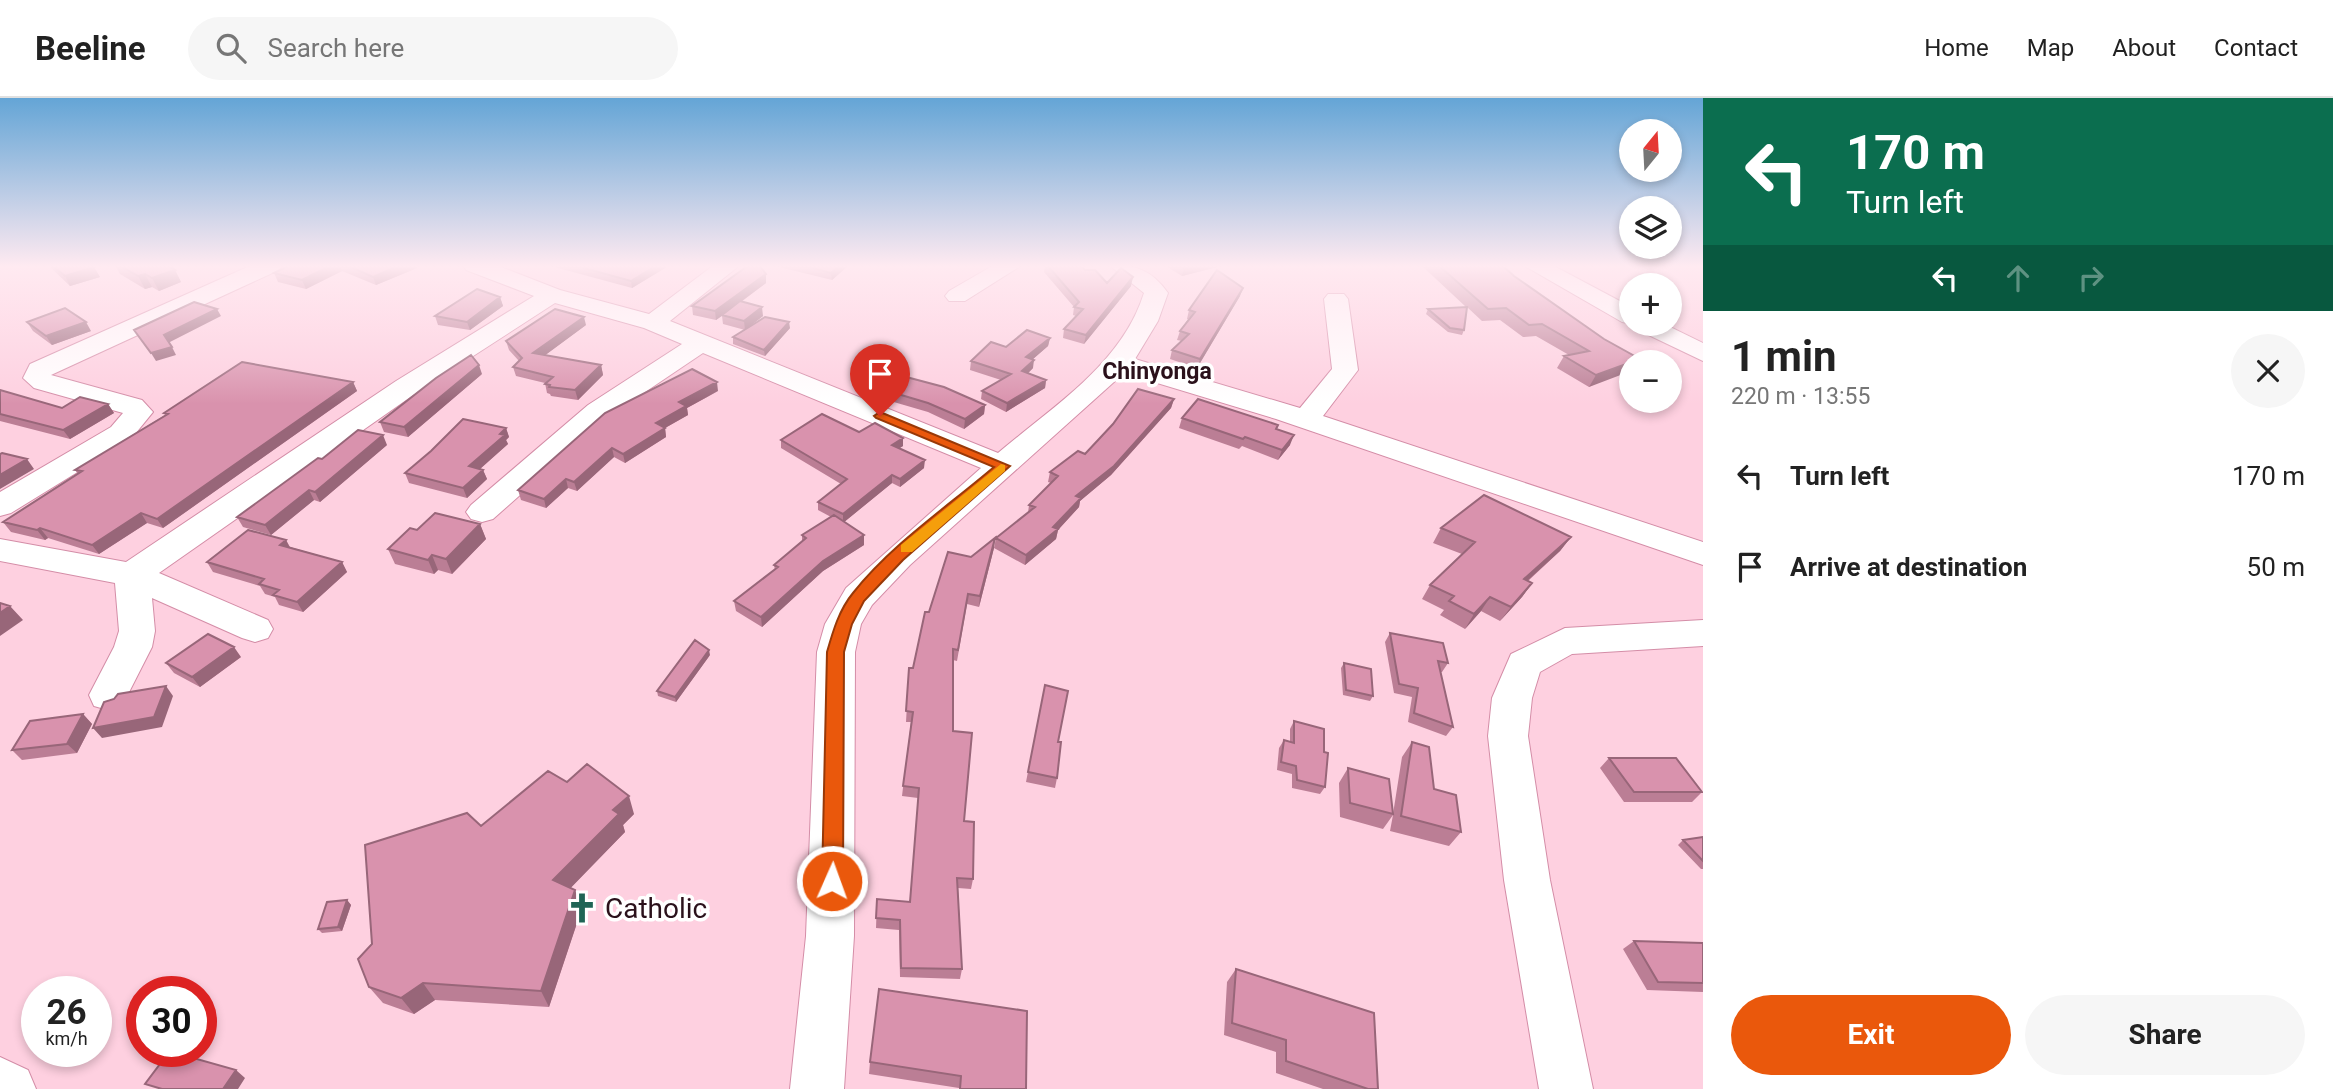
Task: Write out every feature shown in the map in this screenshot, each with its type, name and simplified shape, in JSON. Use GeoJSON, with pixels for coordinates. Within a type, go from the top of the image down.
{"type":"FeatureCollection","features":[{"type":"Feature","properties":{"kind":"street"},"geometry":{"type":"LineString","coordinates":[[0,506],[121,433],[139,412],[132,405],[43,382],[36,378],[39,370],[169,311]]}},
{"type":"Feature","properties":{"kind":"street"},"geometry":{"type":"LineString","coordinates":[[132,575],[407,387],[526,311]]}},
{"type":"Feature","properties":{"kind":"street"},"geometry":{"type":"LineString","coordinates":[[611,311],[653,323],[1003,466]]}},
{"type":"Feature","properties":{"kind":"street"},"geometry":{"type":"LineString","coordinates":[[653,323],[668,311]]}},
{"type":"Feature","properties":{"kind":"street"},"geometry":{"type":"LineString","coordinates":[[817,1089],[831,909],[836,652],[843,624],[858,597],[898,557],[1119,363],[1141,334],[1152,311]]}},
{"type":"Feature","properties":{"kind":"street"},"geometry":{"type":"LineString","coordinates":[[1305,420],[1345,370],[1338,311]]}},
{"type":"Feature","properties":{"kind":"street"},"geometry":{"type":"LineString","coordinates":[[1669,336],[1703,353]]}},
{"type":"Feature","properties":{"kind":"street"},"geometry":{"type":"LineString","coordinates":[[482,512],[598,411],[701,343]]}},
{"type":"Feature","properties":{"kind":"street"},"geometry":{"type":"LineString","coordinates":[[1119,363],[1305,420],[1703,554]]}},
{"type":"Feature","properties":{"kind":"street"},"geometry":{"type":"LineString","coordinates":[[0,550],[132,575],[255,629]]}},
{"type":"Feature","properties":{"kind":"street"},"geometry":{"type":"LineString","coordinates":[[108,695],[133,648],[137,631],[132,575]]}},
{"type":"Feature","properties":{"kind":"street"},"geometry":{"type":"LineString","coordinates":[[1566,1089],[1527,880],[1508,736],[1512,698],[1524,664],[1565,640],[1703,633]]}},
{"type":"Feature","properties":{"kind":"street"},"geometry":{"type":"LineString","coordinates":[[0,1084],[9,1089]]}},
{"type":"Feature","properties":{"kind":"building"},"geometry":{"type":"Polygon","coordinates":[[[56,311],[70,311],[86,322],[46,336],[27,322],[56,311]]]}},
{"type":"Feature","properties":{"kind":"building"},"geometry":{"type":"Polygon","coordinates":[[[174,311],[212,311],[164,335],[172,347],[151,353],[134,330],[174,311]]]}},
{"type":"Feature","properties":{"kind":"building"},"geometry":{"type":"Polygon","coordinates":[[[442,311],[481,311],[467,322],[435,316],[442,311]]]}},
{"type":"Feature","properties":{"kind":"building"},"geometry":{"type":"Polygon","coordinates":[[[552,311],[563,311],[584,317],[533,353],[601,365],[575,390],[549,387],[550,385],[545,384],[553,377],[513,367],[522,358],[506,341],[552,311]]]}},
{"type":"Feature","properties":{"kind":"building"},"geometry":{"type":"Polygon","coordinates":[[[727,311],[757,311],[744,321],[722,315],[727,311]]]}},
{"type":"Feature","properties":{"kind":"building"},"geometry":{"type":"Polygon","coordinates":[[[1081,311],[1105,311],[1086,335],[1064,329],[1081,311]]]}},
{"type":"Feature","properties":{"kind":"building"},"geometry":{"type":"Polygon","coordinates":[[[1193,311],[1229,311],[1200,359],[1172,350],[1189,334],[1180,331],[1195,312],[1193,311]]]}},
{"type":"Feature","properties":{"kind":"building"},"geometry":{"type":"Polygon","coordinates":[[[1431,311],[1466,311],[1464,330],[1450,328],[1431,311]]]}},
{"type":"Feature","properties":{"kind":"building"},"geometry":{"type":"Polygon","coordinates":[[[1510,311],[1564,311],[1624,350],[1619,350],[1619,367],[1596,375],[1564,356],[1589,351],[1542,324],[1529,325],[1510,311]]]}},
{"type":"Feature","properties":{"kind":"building"},"geometry":{"type":"Polygon","coordinates":[[[765,317],[789,322],[764,350],[733,337],[765,317]]]}},
{"type":"Feature","properties":{"kind":"building"},"geometry":{"type":"Polygon","coordinates":[[[1027,330],[1050,338],[1026,357],[1034,360],[1022,371],[1046,380],[1007,403],[982,391],[1011,374],[971,361],[991,342],[1006,347],[1027,330]]]}},
{"type":"Feature","properties":{"kind":"building"},"geometry":{"type":"Polygon","coordinates":[[[471,355],[479,365],[404,427],[380,422],[436,378],[471,355]]]}},
{"type":"Feature","properties":{"kind":"building"},"geometry":{"type":"Polygon","coordinates":[[[242,362],[353,382],[157,519],[141,513],[92,545],[40,528],[37,530],[3,522],[82,471],[75,470],[168,414],[164,413],[242,362]]]}},
{"type":"Feature","properties":{"kind":"building"},"geometry":{"type":"Polygon","coordinates":[[[692,369],[717,382],[679,402],[686,406],[656,423],[665,428],[623,454],[612,448],[574,482],[566,479],[544,499],[518,490],[605,413],[692,369]]]}},
{"type":"Feature","properties":{"kind":"building"},"geometry":{"type":"Polygon","coordinates":[[[895,374],[944,387],[985,405],[965,419],[928,403],[881,389],[895,374]]]}},
{"type":"Feature","properties":{"kind":"building"},"geometry":{"type":"Polygon","coordinates":[[[1138,389],[1174,399],[1114,466],[1076,496],[1081,498],[1053,527],[1058,529],[1026,555],[996,538],[1035,507],[1029,505],[1058,476],[1050,472],[1078,451],[1085,454],[1113,424],[1138,389]]]}},
{"type":"Feature","properties":{"kind":"building"},"geometry":{"type":"Polygon","coordinates":[[[0,390],[62,408],[80,397],[108,404],[63,430],[0,414],[0,390]]]}},
{"type":"Feature","properties":{"kind":"building"},"geometry":{"type":"Polygon","coordinates":[[[1198,399],[1278,425],[1276,429],[1294,435],[1282,450],[1182,418],[1198,399]]]}},
{"type":"Feature","properties":{"kind":"building"},"geometry":{"type":"Polygon","coordinates":[[[822,414],[859,432],[875,423],[903,438],[892,445],[925,460],[900,479],[892,475],[843,514],[818,502],[847,479],[781,440],[822,414]]]}},
{"type":"Feature","properties":{"kind":"building"},"geometry":{"type":"Polygon","coordinates":[[[463,419],[506,428],[500,434],[505,435],[469,466],[483,470],[463,488],[405,473],[431,451],[463,419]]]}},
{"type":"Feature","properties":{"kind":"building"},"geometry":{"type":"Polygon","coordinates":[[[358,430],[383,435],[315,492],[309,490],[265,525],[237,517],[318,458],[322,459],[358,430]]]}},
{"type":"Feature","properties":{"kind":"building"},"geometry":{"type":"Polygon","coordinates":[[[2,453],[27,459],[0,475],[2,453]]]}},
{"type":"Feature","properties":{"kind":"building"},"geometry":{"type":"Polygon","coordinates":[[[1484,495],[1571,537],[1524,579],[1532,583],[1511,607],[1490,597],[1474,614],[1449,601],[1454,596],[1430,585],[1475,542],[1441,528],[1484,495]]]}},
{"type":"Feature","properties":{"kind":"building"},"geometry":{"type":"Polygon","coordinates":[[[435,513],[480,524],[446,559],[432,555],[428,560],[388,549],[410,528],[417,530],[435,513]]]}},
{"type":"Feature","properties":{"kind":"building"},"geometry":{"type":"Polygon","coordinates":[[[834,515],[864,535],[823,561],[761,617],[734,601],[778,567],[774,565],[806,538],[802,535],[834,515]]]}},
{"type":"Feature","properties":{"kind":"building"},"geometry":{"type":"Polygon","coordinates":[[[248,530],[286,540],[280,545],[342,562],[297,602],[273,595],[279,590],[259,584],[264,579],[207,562],[248,530]]]}},
{"type":"Feature","properties":{"kind":"building"},"geometry":{"type":"Polygon","coordinates":[[[995,538],[980,596],[968,594],[958,650],[953,649],[953,731],[972,733],[964,821],[974,822],[973,879],[957,878],[962,969],[901,968],[900,920],[876,918],[877,899],[910,902],[919,788],[903,786],[913,712],[906,711],[909,668],[913,668],[925,612],[929,612],[948,552],[971,557],[995,538]]]}},
{"type":"Feature","properties":{"kind":"building"},"geometry":{"type":"Polygon","coordinates":[[[0,603],[10,606],[0,613],[0,603]]]}},
{"type":"Feature","properties":{"kind":"building"},"geometry":{"type":"Polygon","coordinates":[[[1390,633],[1443,643],[1448,663],[1438,661],[1453,727],[1414,713],[1418,688],[1399,684],[1390,633]]]}},
{"type":"Feature","properties":{"kind":"building"},"geometry":{"type":"Polygon","coordinates":[[[208,634],[234,647],[192,677],[166,663],[208,634]]]}},
{"type":"Feature","properties":{"kind":"building"},"geometry":{"type":"Polygon","coordinates":[[[695,640],[709,650],[675,697],[657,691],[695,640]]]}},
{"type":"Feature","properties":{"kind":"building"},"geometry":{"type":"Polygon","coordinates":[[[1344,663],[1371,669],[1373,696],[1346,690],[1344,663]]]}},
{"type":"Feature","properties":{"kind":"building"},"geometry":{"type":"Polygon","coordinates":[[[1045,685],[1068,691],[1058,742],[1061,742],[1057,778],[1028,772],[1045,685]]]}},
{"type":"Feature","properties":{"kind":"building"},"geometry":{"type":"Polygon","coordinates":[[[166,686],[154,717],[93,728],[104,702],[114,699],[118,694],[166,686]]]}},
{"type":"Feature","properties":{"kind":"building"},"geometry":{"type":"Polygon","coordinates":[[[83,714],[67,744],[12,750],[30,721],[83,714]]]}},
{"type":"Feature","properties":{"kind":"building"},"geometry":{"type":"Polygon","coordinates":[[[1294,721],[1324,729],[1324,752],[1328,753],[1325,787],[1297,780],[1296,766],[1281,762],[1284,740],[1294,743],[1294,721]]]}},
{"type":"Feature","properties":{"kind":"building"},"geometry":{"type":"Polygon","coordinates":[[[1412,742],[1429,747],[1434,789],[1456,795],[1461,832],[1401,816],[1412,742]]]}},
{"type":"Feature","properties":{"kind":"building"},"geometry":{"type":"Polygon","coordinates":[[[1609,758],[1676,758],[1702,792],[1634,792],[1609,758]]]}},
{"type":"Feature","properties":{"kind":"building"},"geometry":{"type":"Polygon","coordinates":[[[587,764],[629,796],[613,810],[619,814],[553,880],[575,890],[541,991],[423,983],[401,998],[369,987],[358,959],[372,944],[365,845],[467,813],[481,826],[548,771],[567,782],[587,764]]]}},
{"type":"Feature","properties":{"kind":"building"},"geometry":{"type":"Polygon","coordinates":[[[1348,768],[1389,779],[1393,814],[1350,803],[1348,768]]]}},
{"type":"Feature","properties":{"kind":"building"},"geometry":{"type":"Polygon","coordinates":[[[1703,837],[1703,861],[1683,840],[1703,837]]]}},
{"type":"Feature","properties":{"kind":"building"},"geometry":{"type":"Polygon","coordinates":[[[347,900],[338,927],[318,929],[327,902],[347,900]]]}},
{"type":"Feature","properties":{"kind":"building"},"geometry":{"type":"Polygon","coordinates":[[[1634,941],[1703,943],[1703,983],[1658,982],[1634,941]]]}},
{"type":"Feature","properties":{"kind":"building"},"geometry":{"type":"Polygon","coordinates":[[[1236,969],[1374,1013],[1378,1089],[1368,1089],[1286,1061],[1286,1040],[1232,1023],[1236,969]]]}},
{"type":"Feature","properties":{"kind":"building"},"geometry":{"type":"Polygon","coordinates":[[[879,989],[1027,1011],[1026,1089],[960,1089],[961,1076],[870,1062],[879,989]]]}},
{"type":"Feature","properties":{"kind":"building"},"geometry":{"type":"Polygon","coordinates":[[[217,1065],[236,1070],[223,1089],[162,1089],[145,1084],[158,1067],[217,1067],[217,1065]]]}},
{"type":"Feature","properties":{"kind":"slow traffic"},"geometry":{"type":"LineString","coordinates":[[907,548],[1001,468]]}},
{"type":"Feature","properties":{"kind":"place","name":"Catholic"},"geometry":{"type":"Point","coordinates":[582,908]}},
{"type":"Feature","properties":{"kind":"district","name":"Chinyonga"},"geometry":{"type":"Point","coordinates":[1157,371]}},
{"type":"Feature","properties":{"kind":"route"},"geometry":{"type":"LineString","coordinates":[[832,881],[836,652],[843,624],[858,597],[898,557],[1003,466],[880,416]]}}]}
